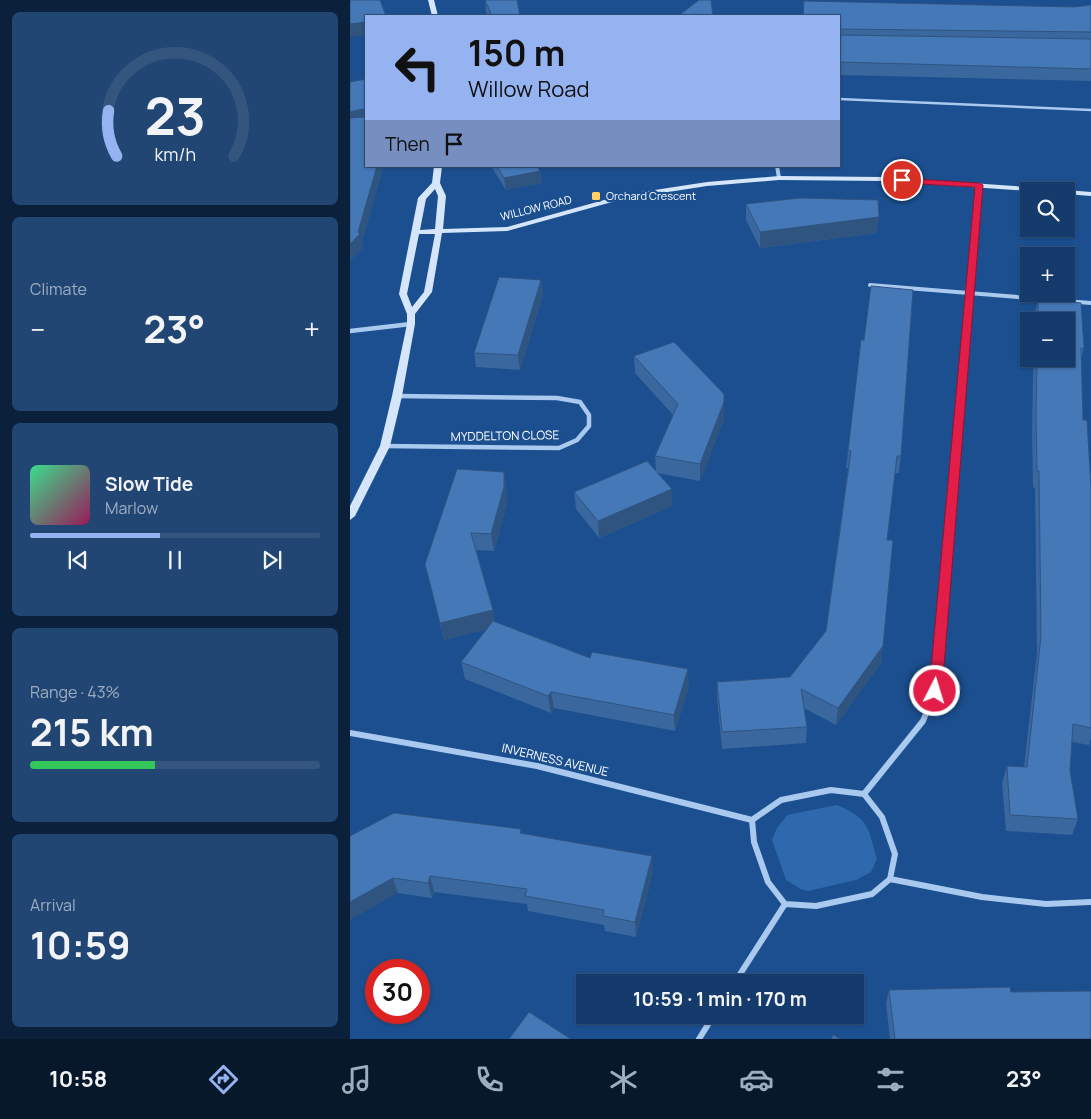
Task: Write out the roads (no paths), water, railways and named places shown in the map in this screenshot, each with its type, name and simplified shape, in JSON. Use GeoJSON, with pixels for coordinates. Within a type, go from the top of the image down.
{"type":"FeatureCollection","features":[{"type":"Feature","properties":{"kind":"street"},"geometry":{"type":"LineString","coordinates":[[431,0],[435,15]]}},
{"type":"Feature","properties":{"kind":"street"},"geometry":{"type":"LineString","coordinates":[[350,516],[385,446],[397,396],[411,319],[428,292],[442,196],[436,183],[438,167]]}},
{"type":"Feature","properties":{"kind":"street"},"geometry":{"type":"LineString","coordinates":[[777,167],[779,178]]}},
{"type":"Feature","properties":{"kind":"street","name":"WILLOW ROAD"},"geometry":{"type":"LineString","coordinates":[[415,232],[507,229],[622,197],[707,184],[779,178],[883,179],[1020,188]]}},
{"type":"Feature","properties":{"kind":"street"},"geometry":{"type":"LineString","coordinates":[[411,319],[403,294],[422,198],[436,183]]}},
{"type":"Feature","properties":{"kind":"street"},"geometry":{"type":"LineString","coordinates":[[864,794],[923,721],[935,691],[979,185]]}},
{"type":"Feature","properties":{"kind":"street"},"geometry":{"type":"LineString","coordinates":[[1075,193],[1091,194]]}},
{"type":"Feature","properties":{"kind":"street"},"geometry":{"type":"LineString","coordinates":[[350,331],[411,319]]}},
{"type":"Feature","properties":{"kind":"street","name":"MYDDELTON CLOSE"},"geometry":{"type":"LineString","coordinates":[[385,446],[559,448],[577,440],[589,426],[588,415],[580,402],[557,398],[397,396]]}},
{"type":"Feature","properties":{"kind":"street","name":"INVERNESS AVENUE"},"geometry":{"type":"LineString","coordinates":[[350,733],[537,766],[752,820]]}},
{"type":"Feature","properties":{"kind":"street"},"geometry":{"type":"LineString","coordinates":[[831,790],[864,794],[882,817],[895,854],[890,879],[872,894],[816,906],[785,904],[768,882],[754,842],[752,820],[781,800],[831,790]]}},
{"type":"Feature","properties":{"kind":"street"},"geometry":{"type":"LineString","coordinates":[[890,879],[982,897],[1046,904],[1091,902]]}},
{"type":"Feature","properties":{"kind":"street"},"geometry":{"type":"LineString","coordinates":[[740,974],[785,904]]}},
{"type":"Feature","properties":{"kind":"street"},"geometry":{"type":"LineString","coordinates":[[699,1039],[708,1024]]}},
{"type":"Feature","properties":{"kind":"lane"},"geometry":{"type":"LineString","coordinates":[[840,99],[1091,110]]}},
{"type":"Feature","properties":{"kind":"lane"},"geometry":{"type":"LineString","coordinates":[[870,285],[970,292],[1091,304]]}},
{"type":"Feature","properties":{"kind":"place","name":"Orchard Crescent"},"geometry":{"type":"Point","coordinates":[596,196]}}]}
